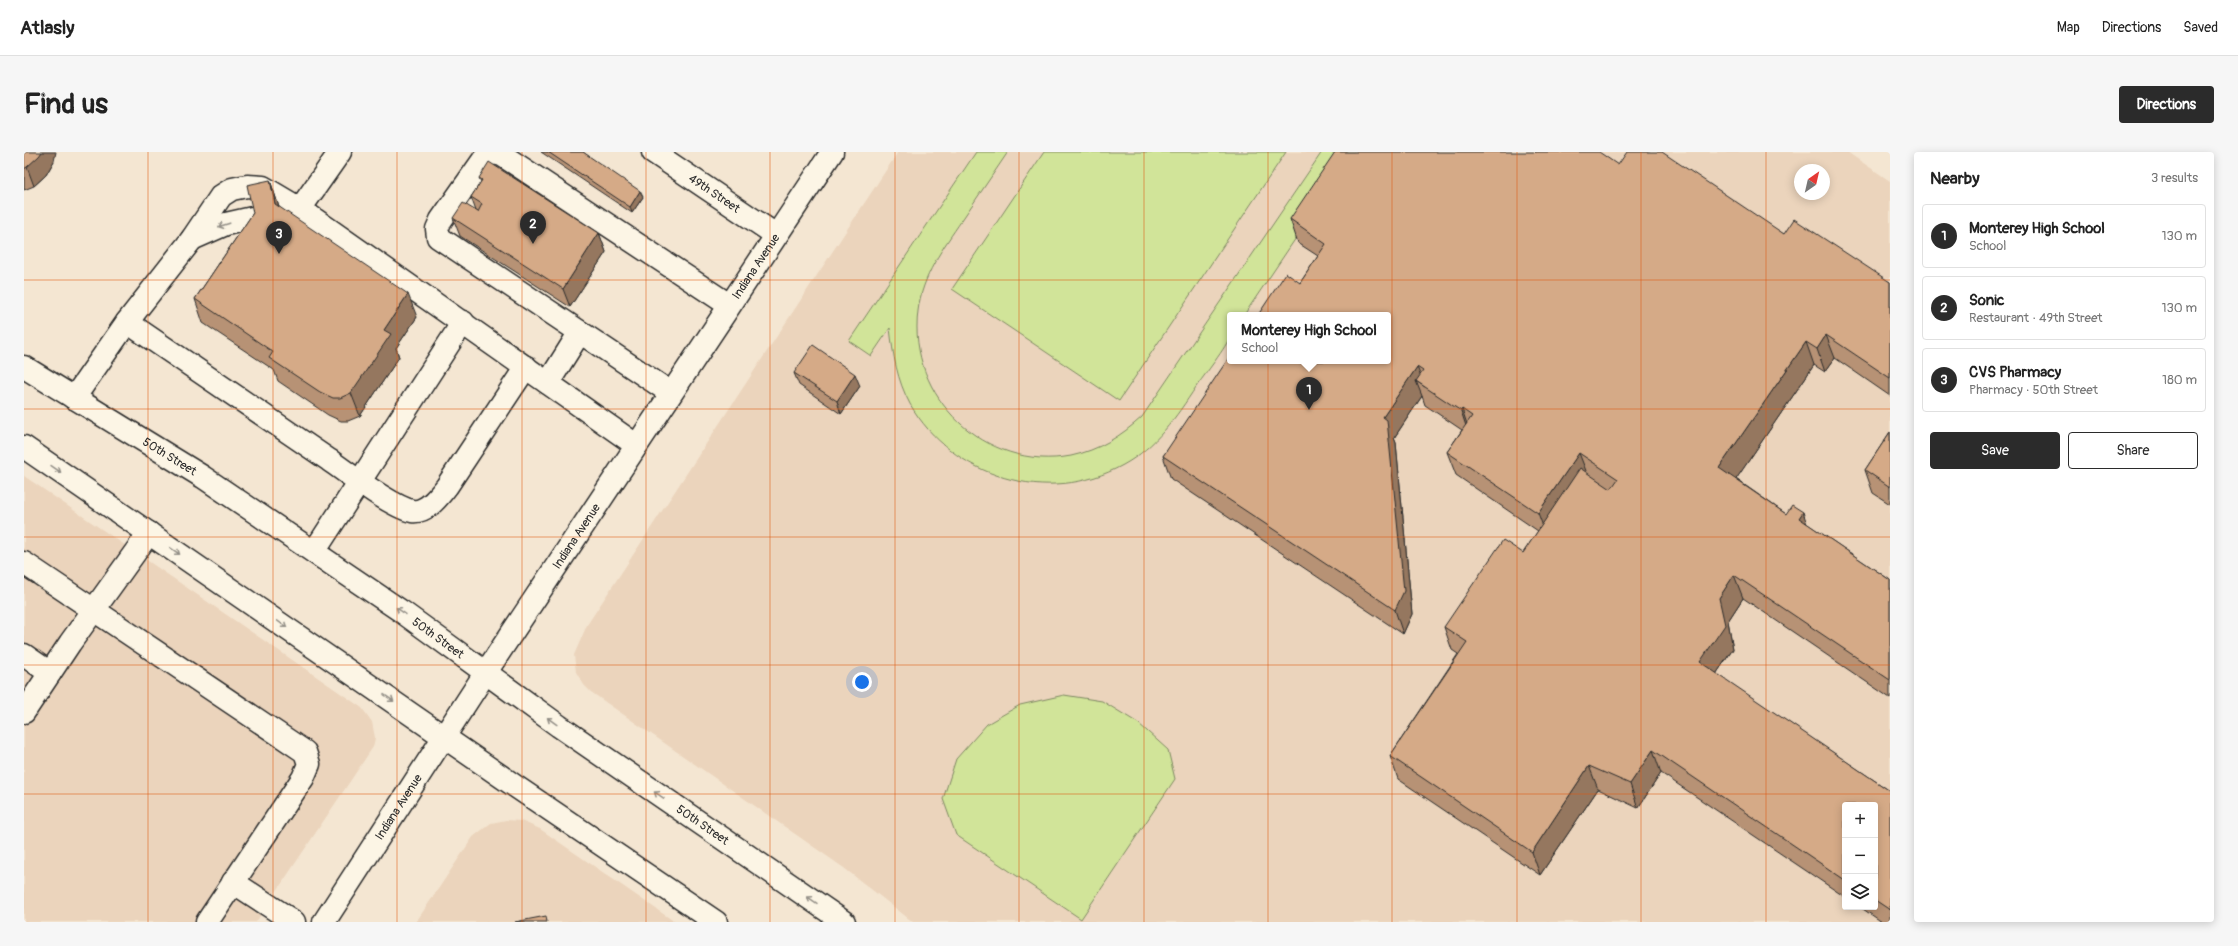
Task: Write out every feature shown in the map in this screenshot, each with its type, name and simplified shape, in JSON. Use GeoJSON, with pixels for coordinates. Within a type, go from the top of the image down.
{"type":"FeatureCollection","features":[{"type":"Feature","properties":{"kind":"main road"},"geometry":{"type":"LineString","coordinates":[[290,211],[340,152]]}},
{"type":"Feature","properties":{"kind":"main road","name":"49th Street"},"geometry":{"type":"LineString","coordinates":[[653,152],[776,235]]}},
{"type":"Feature","properties":{"kind":"main road","name":"Indiana Avenue"},"geometry":{"type":"LineString","coordinates":[[324,922],[486,672],[832,152]]}},
{"type":"Feature","properties":{"kind":"main road"},"geometry":{"type":"LineString","coordinates":[[671,393],[438,237],[437,229],[441,220],[486,156],[494,153],[502,155],[729,305]]}},
{"type":"Feature","properties":{"kind":"main road"},"geometry":{"type":"LineString","coordinates":[[74,398],[127,322],[192,239],[221,196],[232,189],[247,186],[263,187],[290,211],[463,322],[636,445]]}},
{"type":"Feature","properties":{"kind":"main road"},"geometry":{"type":"LineString","coordinates":[[192,239],[226,224],[257,217]]}},
{"type":"Feature","properties":{"kind":"main road"},"geometry":{"type":"LineString","coordinates":[[127,322],[359,481],[402,508],[413,511],[424,509],[434,502],[448,486],[526,367]]}},
{"type":"Feature","properties":{"kind":"main road"},"geometry":{"type":"LineString","coordinates":[[314,552],[463,322]]}},
{"type":"Feature","properties":{"kind":"main road"},"geometry":{"type":"LineString","coordinates":[[548,383],[580,332]]}},
{"type":"Feature","properties":{"kind":"main road","name":"50th Street"},"geometry":{"type":"LineString","coordinates":[[24,367],[203,477],[314,552],[486,672],[566,731],[844,922]]}},
{"type":"Feature","properties":{"kind":"main road"},"geometry":{"type":"LineString","coordinates":[[24,447],[716,922]]}},
{"type":"Feature","properties":{"kind":"main road"},"geometry":{"type":"LineString","coordinates":[[24,712],[94,609],[149,533]]}},
{"type":"Feature","properties":{"kind":"main road"},"geometry":{"type":"LineString","coordinates":[[24,563],[305,752],[309,764],[303,778],[207,922]]}},
{"type":"Feature","properties":{"kind":"main road"},"geometry":{"type":"LineString","coordinates":[[24,655],[50,673]]}},
{"type":"Feature","properties":{"kind":"main road"},"geometry":{"type":"LineString","coordinates":[[233,882],[294,922]]}},
{"type":"Feature","properties":{"kind":"shaded area"},"geometry":{"type":"Polygon","coordinates":[[[898,152],[1847,152],[1890,181],[1890,922],[913,922],[844,868],[591,692],[584,685],[576,672],[574,655],[587,625],[898,152]]]}},
{"type":"Feature","properties":{"kind":"shaded area"},"geometry":{"type":"Polygon","coordinates":[[[24,476],[362,708],[372,722],[375,738],[373,747],[256,922],[24,922],[24,476]]]}},
{"type":"Feature","properties":{"kind":"shaded area"},"geometry":{"type":"Polygon","coordinates":[[[506,820],[521,821],[540,829],[675,922],[416,922],[473,837],[491,823],[506,820]]]}},
{"type":"Feature","properties":{"kind":"green space"},"geometry":{"type":"Polygon","coordinates":[[[976,152],[1008,152],[934,263],[924,286],[918,311],[918,343],[925,372],[939,399],[958,422],[982,440],[1010,452],[1040,458],[1071,456],[1091,450],[1118,436],[1142,417],[1322,152],[1354,152],[1246,312],[1227,312],[1227,342],[1173,420],[1146,449],[1135,458],[1123,465],[1094,477],[1064,483],[1034,483],[1004,478],[976,466],[950,450],[928,429],[910,404],[896,367],[890,328],[871,356],[849,341],[976,152]]]}},
{"type":"Feature","properties":{"kind":"green space"},"geometry":{"type":"Polygon","coordinates":[[[1044,152],[1286,152],[1119,401],[952,289],[1044,152]]]}},
{"type":"Feature","properties":{"kind":"green space"},"geometry":{"type":"Polygon","coordinates":[[[1064,695],[1102,701],[1138,723],[1168,750],[1175,779],[1081,919],[956,835],[943,799],[956,759],[987,724],[1020,705],[1064,695]]]}},
{"type":"Feature","properties":{"kind":"building"},"geometry":{"type":"Polygon","coordinates":[[[24,152],[42,152],[24,169],[24,152]]]}},
{"type":"Feature","properties":{"kind":"building"},"geometry":{"type":"Polygon","coordinates":[[[548,152],[583,152],[640,191],[630,207],[548,152]]]}},
{"type":"Feature","properties":{"kind":"building"},"geometry":{"type":"Polygon","coordinates":[[[1335,152],[1599,152],[1618,165],[1627,152],[1662,152],[1784,234],[1794,219],[1890,282],[1890,378],[1826,335],[1817,349],[1806,342],[1719,468],[1786,514],[1792,505],[1803,512],[1799,518],[1890,580],[1890,680],[1734,575],[1719,598],[1725,625],[1700,662],[1890,791],[1890,910],[1878,902],[1878,802],[1842,802],[1842,878],[1653,750],[1630,784],[1589,766],[1532,852],[1390,756],[1467,642],[1444,627],[1503,540],[1523,553],[1580,468],[1611,489],[1618,479],[1579,453],[1538,513],[1447,452],[1472,416],[1462,409],[1461,411],[1416,381],[1423,371],[1417,367],[1383,417],[1387,420],[1404,591],[1395,610],[1163,456],[1227,360],[1227,364],[1391,364],[1391,312],[1260,312],[1286,273],[1300,283],[1326,244],[1290,219],[1335,152]]]}},
{"type":"Feature","properties":{"kind":"building"},"geometry":{"type":"Polygon","coordinates":[[[489,162],[599,233],[563,289],[453,218],[463,203],[478,212],[482,204],[471,197],[482,180],[479,178],[489,162]]]}},
{"type":"Feature","properties":{"kind":"building"},"geometry":{"type":"Polygon","coordinates":[[[270,180],[275,204],[408,294],[384,330],[391,334],[351,393],[340,398],[333,398],[320,392],[269,358],[273,352],[195,299],[253,213],[247,185],[270,180]]]}},
{"type":"Feature","properties":{"kind":"building"},"geometry":{"type":"Polygon","coordinates":[[[813,345],[855,374],[837,401],[794,373],[813,345]]]}},
{"type":"Feature","properties":{"kind":"building"},"geometry":{"type":"Polygon","coordinates":[[[1890,432],[1890,487],[1865,470],[1890,432]]]}},
{"type":"Feature","properties":{"kind":"building"},"geometry":{"type":"Polygon","coordinates":[[[546,916],[547,922],[515,922],[546,916]]]}},
{"type":"Feature","properties":{"kind":"place","name":"Sonic"},"geometry":{"type":"Point","coordinates":[533,244]}},
{"type":"Feature","properties":{"kind":"place","name":"CVS Pharmacy"},"geometry":{"type":"Point","coordinates":[279,254]}},
{"type":"Feature","properties":{"kind":"place","name":"Monterey High School"},"geometry":{"type":"Point","coordinates":[1309,410]}}]}
